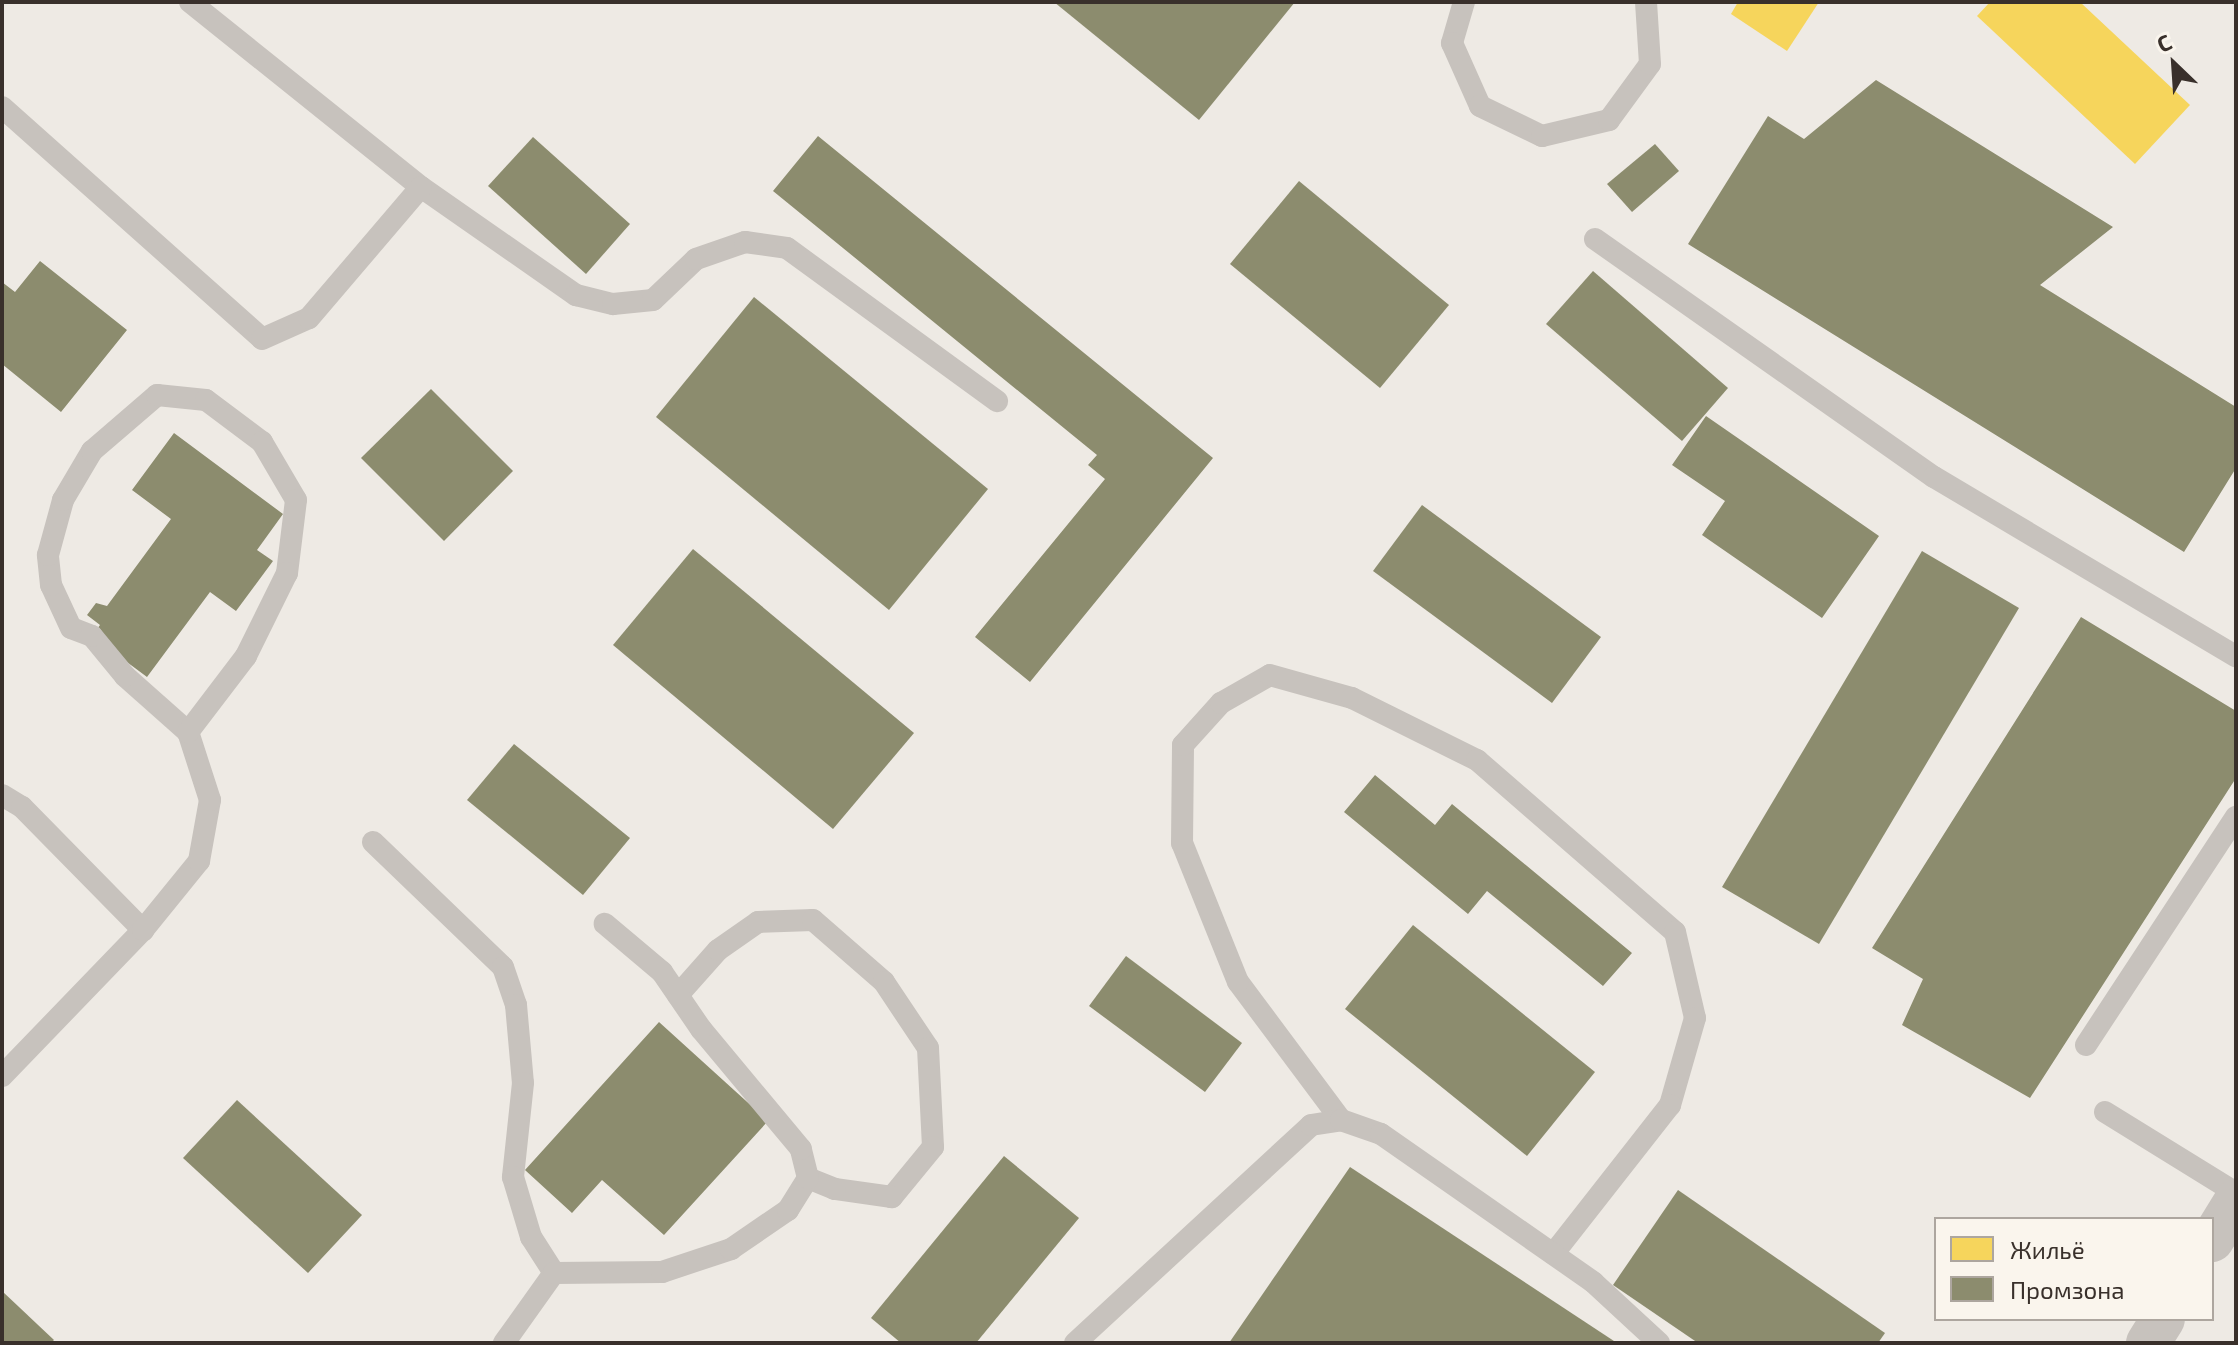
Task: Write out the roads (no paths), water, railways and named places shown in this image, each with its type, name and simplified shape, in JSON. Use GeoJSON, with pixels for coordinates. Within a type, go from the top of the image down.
{"type":"FeatureCollection","features":[{"type":"Feature","properties":{"kind":"street"},"geometry":{"type":"LineString","coordinates":[[2214,1237],[2236,1201]]}},
{"type":"Feature","properties":{"kind":"street"},"geometry":{"type":"LineString","coordinates":[[2148,1343],[2162,1321]]}},
{"type":"Feature","properties":{"kind":"lane"},"geometry":{"type":"LineString","coordinates":[[190,2],[421,187],[576,295],[613,304],[653,300],[696,259],[745,242],[787,248],[997,401]]}},
{"type":"Feature","properties":{"kind":"lane"},"geometry":{"type":"LineString","coordinates":[[1464,2],[1452,43],[1480,106],[1542,136],[1609,120],[1650,64],[1646,2]]}},
{"type":"Feature","properties":{"kind":"lane"},"geometry":{"type":"LineString","coordinates":[[2,107],[262,339],[309,318],[421,187]]}},
{"type":"Feature","properties":{"kind":"lane"},"geometry":{"type":"LineString","coordinates":[[1595,239],[1934,477],[2236,656]]}},
{"type":"Feature","properties":{"kind":"lane"},"geometry":{"type":"LineString","coordinates":[[2,1076],[143,930],[199,861],[210,800],[188,732],[125,676],[92,636],[71,628],[51,585],[48,555],[63,500],[92,451],[157,395],[206,400],[251,433],[262,442],[296,500],[287,573],[246,656],[188,732]]}},
{"type":"Feature","properties":{"kind":"lane"},"geometry":{"type":"LineString","coordinates":[[1341,1120],[1238,982],[1182,843],[1183,745],[1221,703],[1270,675],[1352,698],[1477,760],[1675,932],[1695,1018],[1670,1105],[1553,1254]]}},
{"type":"Feature","properties":{"kind":"lane"},"geometry":{"type":"LineString","coordinates":[[2,795],[22,807],[143,930]]}},
{"type":"Feature","properties":{"kind":"lane"},"geometry":{"type":"LineString","coordinates":[[2086,1045],[2236,817]]}},
{"type":"Feature","properties":{"kind":"lane"},"geometry":{"type":"LineString","coordinates":[[373,842],[503,967],[516,1005],[523,1083],[513,1177],[531,1237],[554,1273]]}},
{"type":"Feature","properties":{"kind":"lane"},"geometry":{"type":"LineString","coordinates":[[678,995],[718,950],[758,922],[813,920],[884,982],[928,1048],[933,1147],[892,1197],[835,1189],[808,1178]]}},
{"type":"Feature","properties":{"kind":"lane"},"geometry":{"type":"LineString","coordinates":[[554,1273],[662,1272],[731,1249],[788,1210],[808,1178],[801,1149],[662,972],[605,924]]}},
{"type":"Feature","properties":{"kind":"lane"},"geometry":{"type":"LineString","coordinates":[[2105,1112],[2236,1193]]}},
{"type":"Feature","properties":{"kind":"lane"},"geometry":{"type":"LineString","coordinates":[[1075,1343],[1311,1125],[1341,1120],[1381,1134],[1593,1282],[1659,1343]]}},
{"type":"Feature","properties":{"kind":"lane"},"geometry":{"type":"LineString","coordinates":[[504,1343],[554,1273]]}}]}
